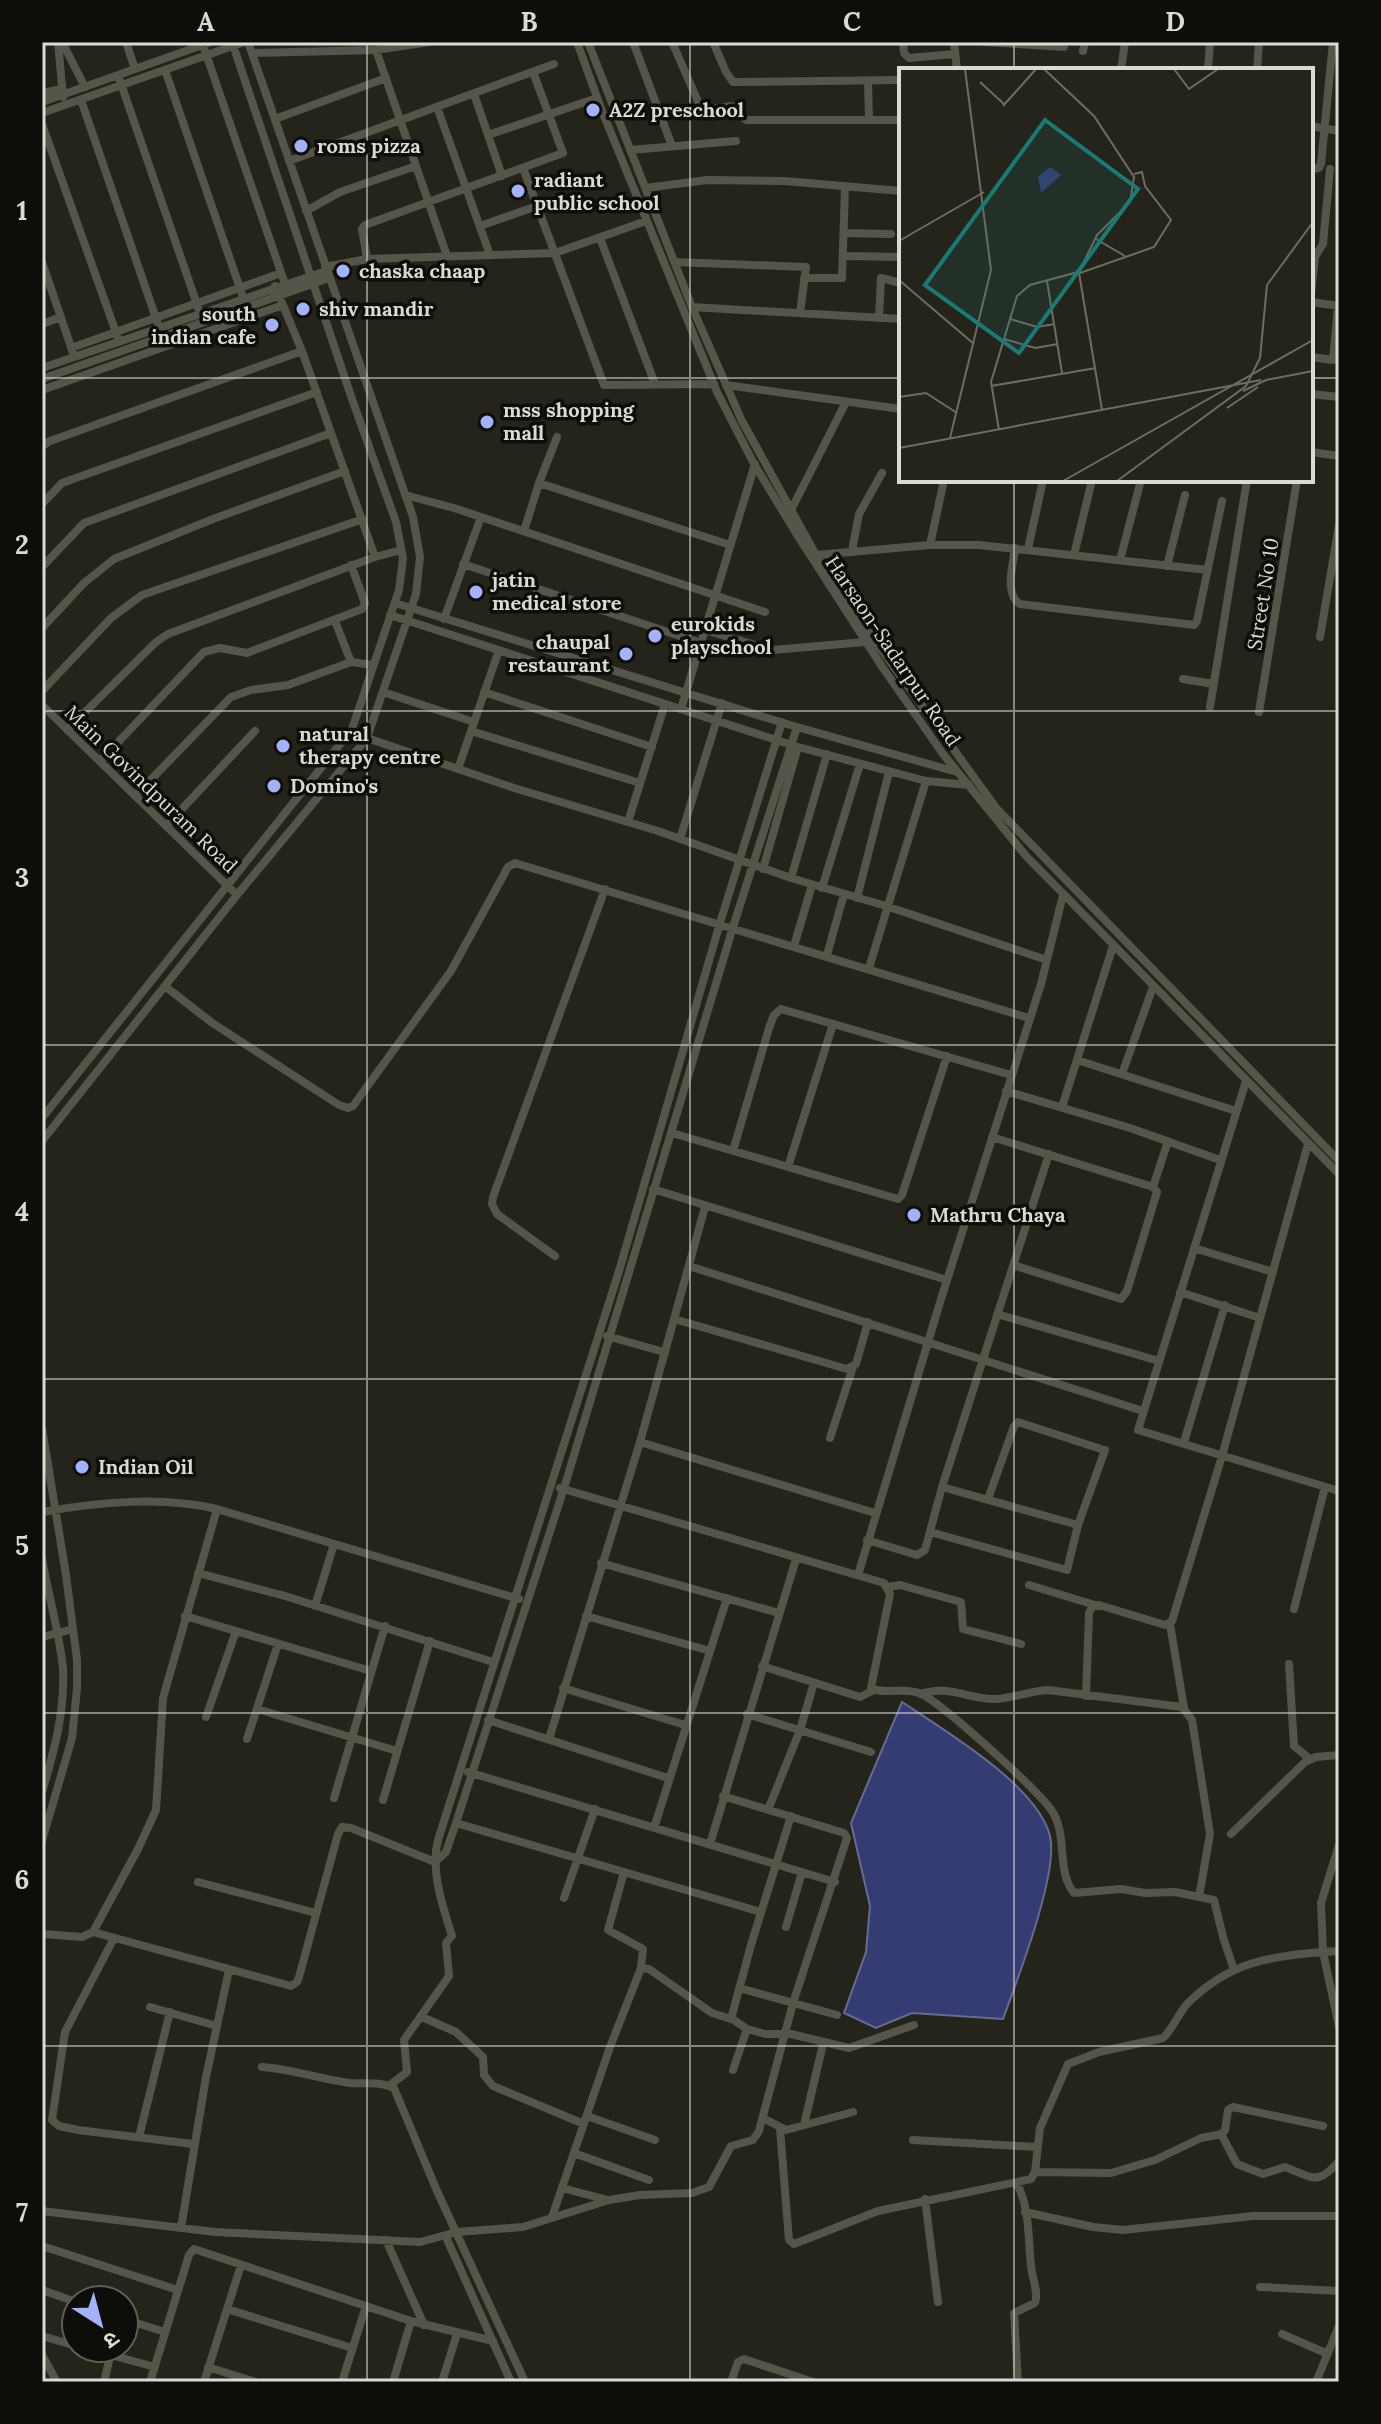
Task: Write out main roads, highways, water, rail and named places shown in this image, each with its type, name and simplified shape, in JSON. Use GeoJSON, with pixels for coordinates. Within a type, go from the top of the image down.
{"type":"FeatureCollection","features":[{"type":"Feature","properties":{"kind":"water"},"geometry":{"type":"Polygon","coordinates":[[[902,1702],[964,1743],[1009,1779],[1042,1817],[1050,1836],[1051,1853],[1043,1900],[1003,2019],[912,2013],[876,2028],[844,2013],[866,1952],[870,1906],[851,1823],[902,1702]]]}},
{"type":"Feature","properties":{"kind":"place","name":"A2Z preschool"},"geometry":{"type":"Point","coordinates":[593,110]}},
{"type":"Feature","properties":{"kind":"place","name":"roms pizza"},"geometry":{"type":"Point","coordinates":[301,146]}},
{"type":"Feature","properties":{"kind":"place","name":"radiant public school"},"geometry":{"type":"Point","coordinates":[518,191]}},
{"type":"Feature","properties":{"kind":"place","name":"chaska chaap"},"geometry":{"type":"Point","coordinates":[343,271]}},
{"type":"Feature","properties":{"kind":"place","name":"shiv mandir"},"geometry":{"type":"Point","coordinates":[303,309]}},
{"type":"Feature","properties":{"kind":"place","name":"south indian cafe"},"geometry":{"type":"Point","coordinates":[272,325]}},
{"type":"Feature","properties":{"kind":"place","name":"mss shopping mall"},"geometry":{"type":"Point","coordinates":[487,422]}},
{"type":"Feature","properties":{"kind":"place","name":"jatin medical store"},"geometry":{"type":"Point","coordinates":[476,592]}},
{"type":"Feature","properties":{"kind":"place","name":"eurokids playschool"},"geometry":{"type":"Point","coordinates":[655,636]}},
{"type":"Feature","properties":{"kind":"place","name":"chaupal restaurant"},"geometry":{"type":"Point","coordinates":[626,654]}},
{"type":"Feature","properties":{"kind":"place","name":"natural therapy centre"},"geometry":{"type":"Point","coordinates":[283,746]}},
{"type":"Feature","properties":{"kind":"place","name":"Domino's"},"geometry":{"type":"Point","coordinates":[274,786]}},
{"type":"Feature","properties":{"kind":"place","name":"Mathru Chaya"},"geometry":{"type":"Point","coordinates":[914,1215]}},
{"type":"Feature","properties":{"kind":"place","name":"Indian Oil"},"geometry":{"type":"Point","coordinates":[82,1467]}}]}
